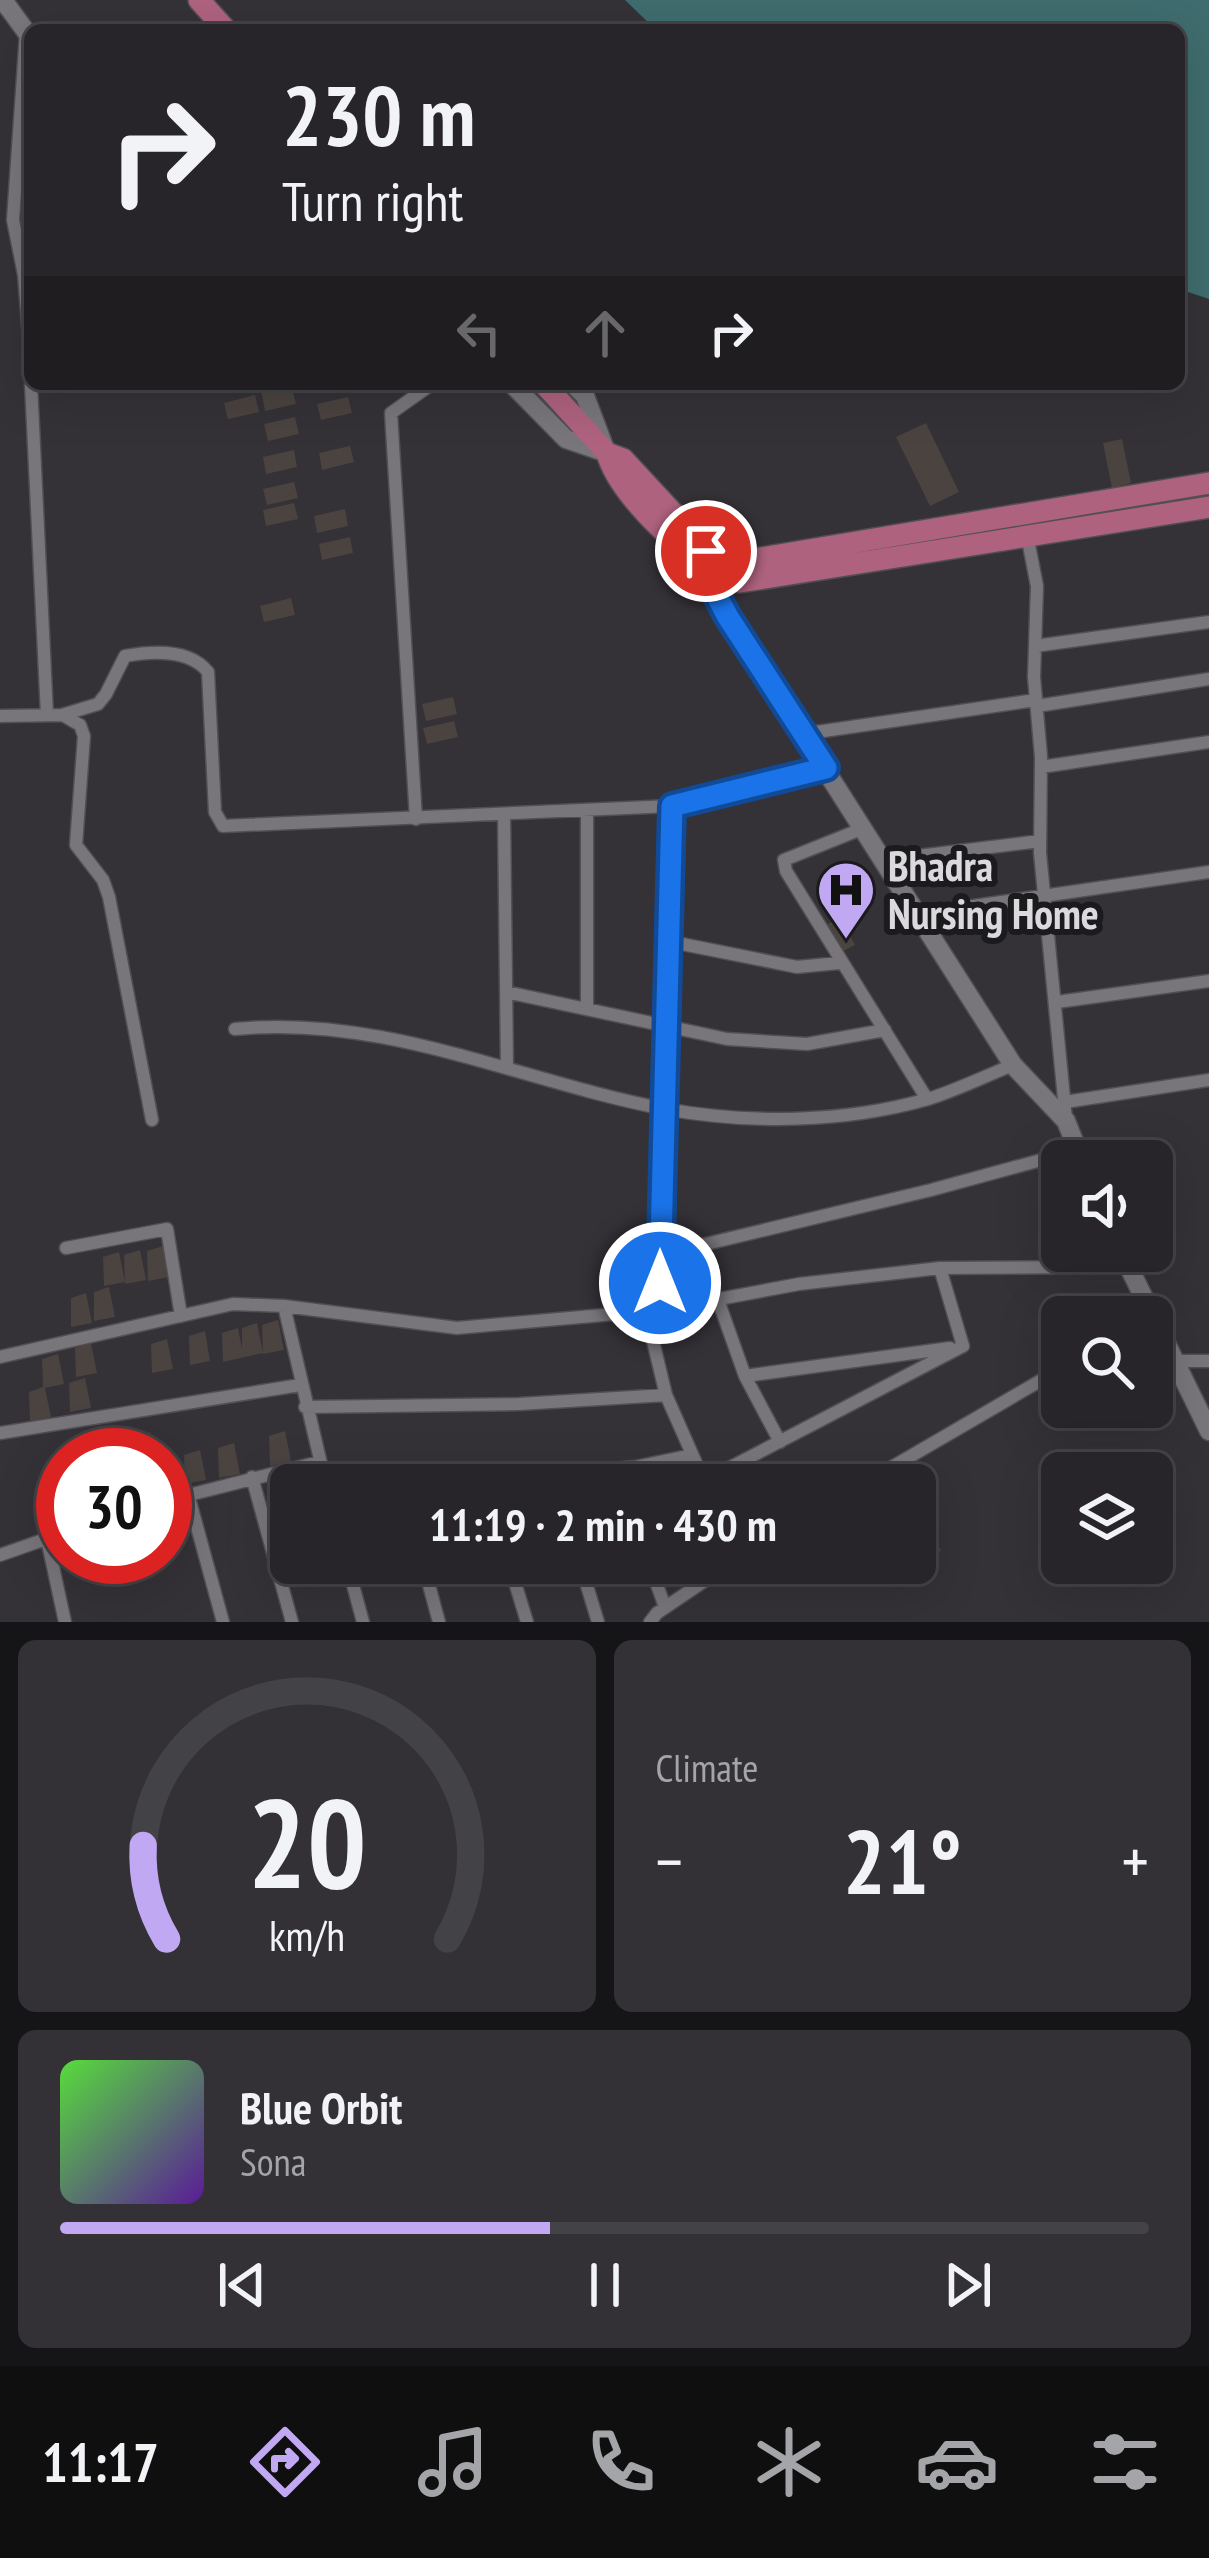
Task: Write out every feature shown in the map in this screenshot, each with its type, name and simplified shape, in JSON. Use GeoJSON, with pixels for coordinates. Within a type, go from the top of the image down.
{"type":"FeatureCollection","features":[{"type":"Feature","properties":{"kind":"main road"},"geometry":{"type":"LineString","coordinates":[[199,0],[221,24]]}},
{"type":"Feature","properties":{"kind":"main road"},"geometry":{"type":"LineString","coordinates":[[549,390],[607,453],[623,459],[688,529],[711,567],[740,582],[1209,507]]}},
{"type":"Feature","properties":{"kind":"main road"},"geometry":{"type":"LineString","coordinates":[[711,567],[730,573],[733,558],[755,560],[877,541],[1209,483]]}},
{"type":"Feature","properties":{"kind":"street"},"geometry":{"type":"LineString","coordinates":[[3,0],[24,29]]}},
{"type":"Feature","properties":{"kind":"street"},"geometry":{"type":"LineString","coordinates":[[24,84],[13,220],[24,275]]}},
{"type":"Feature","properties":{"kind":"street"},"geometry":{"type":"LineString","coordinates":[[31,390],[46,715]]}},
{"type":"Feature","properties":{"kind":"street"},"geometry":{"type":"LineString","coordinates":[[416,819],[391,412],[423,390]]}},
{"type":"Feature","properties":{"kind":"street"},"geometry":{"type":"LineString","coordinates":[[518,390],[566,439],[607,453]]}},
{"type":"Feature","properties":{"kind":"street"},"geometry":{"type":"LineString","coordinates":[[580,390],[607,453]]}},
{"type":"Feature","properties":{"kind":"street"},"geometry":{"type":"LineString","coordinates":[[1027,534],[1036,586],[1040,841],[1065,1111],[1075,1140]]}},
{"type":"Feature","properties":{"kind":"street"},"geometry":{"type":"LineString","coordinates":[[711,567],[728,617],[1013,1065],[1065,1111]]}},
{"type":"Feature","properties":{"kind":"street"},"geometry":{"type":"LineString","coordinates":[[1035,646],[1209,622]]}},
{"type":"Feature","properties":{"kind":"street"},"geometry":{"type":"LineString","coordinates":[[0,716],[62,715],[98,704],[125,656],[150,651],[203,664],[208,672],[215,812],[223,826],[672,806],[826,768]]}},
{"type":"Feature","properties":{"kind":"street"},"geometry":{"type":"LineString","coordinates":[[803,734],[1209,679]]}},
{"type":"Feature","properties":{"kind":"street"},"geometry":{"type":"LineString","coordinates":[[62,715],[80,725],[84,736],[76,845],[103,880],[109,897],[152,1120]]}},
{"type":"Feature","properties":{"kind":"street"},"geometry":{"type":"LineString","coordinates":[[1040,767],[1209,742]]}},
{"type":"Feature","properties":{"kind":"street"},"geometry":{"type":"LineString","coordinates":[[672,806],[661,1255],[653,1311],[666,1395],[704,1481],[963,1346]]}},
{"type":"Feature","properties":{"kind":"street"},"geometry":{"type":"LineString","coordinates":[[587,810],[587,1009]]}},
{"type":"Feature","properties":{"kind":"street"},"geometry":{"type":"LineString","coordinates":[[504,815],[507,1066]]}},
{"type":"Feature","properties":{"kind":"street"},"geometry":{"type":"LineString","coordinates":[[864,828],[784,860],[786,872],[927,1099]]}},
{"type":"Feature","properties":{"kind":"street"},"geometry":{"type":"LineString","coordinates":[[885,860],[1040,841]]}},
{"type":"Feature","properties":{"kind":"street"},"geometry":{"type":"LineString","coordinates":[[918,914],[1209,872]]}},
{"type":"Feature","properties":{"kind":"street"},"geometry":{"type":"LineString","coordinates":[[667,941],[797,967],[839,963]]}},
{"type":"Feature","properties":{"kind":"street"},"geometry":{"type":"LineString","coordinates":[[1057,1002],[1209,980]]}},
{"type":"Feature","properties":{"kind":"street"},"geometry":{"type":"LineString","coordinates":[[506,992],[727,1040],[807,1044],[885,1030]]}},
{"type":"Feature","properties":{"kind":"street"},"geometry":{"type":"LineString","coordinates":[[235,1030],[281,1024],[430,1046],[662,1108],[726,1118],[825,1118],[927,1099],[1013,1065]]}},
{"type":"Feature","properties":{"kind":"street"},"geometry":{"type":"LineString","coordinates":[[1065,1111],[1209,1080]]}},
{"type":"Feature","properties":{"kind":"street"},"geometry":{"type":"LineString","coordinates":[[661,1255],[1041,1165]]}},
{"type":"Feature","properties":{"kind":"street"},"geometry":{"type":"LineString","coordinates":[[66,1249],[166,1229],[182,1316]]}},
{"type":"Feature","properties":{"kind":"street"},"geometry":{"type":"LineString","coordinates":[[0,1357],[233,1304],[457,1328],[653,1311],[799,1284],[940,1268],[1041,1263]]}},
{"type":"Feature","properties":{"kind":"street"},"geometry":{"type":"LineString","coordinates":[[940,1268],[963,1346]]}},
{"type":"Feature","properties":{"kind":"street"},"geometry":{"type":"LineString","coordinates":[[718,1300],[746,1376],[780,1442]]}},
{"type":"Feature","properties":{"kind":"street"},"geometry":{"type":"LineString","coordinates":[[192,1493],[320,1462],[284,1306]]}},
{"type":"Feature","properties":{"kind":"street"},"geometry":{"type":"LineString","coordinates":[[746,1376],[963,1346]]}},
{"type":"Feature","properties":{"kind":"street"},"geometry":{"type":"LineString","coordinates":[[1209,1361],[1175,1361],[1209,1431]]}},
{"type":"Feature","properties":{"kind":"street"},"geometry":{"type":"LineString","coordinates":[[897,1464],[1041,1380]]}},
{"type":"Feature","properties":{"kind":"street"},"geometry":{"type":"LineString","coordinates":[[0,1432],[300,1384]]}},
{"type":"Feature","properties":{"kind":"street"},"geometry":{"type":"LineString","coordinates":[[305,1407],[519,1404],[666,1395]]}},
{"type":"Feature","properties":{"kind":"street"},"geometry":{"type":"LineString","coordinates":[[646,1464],[692,1455]]}},
{"type":"Feature","properties":{"kind":"street"},"geometry":{"type":"LineString","coordinates":[[252,1477],[292,1622]]}},
{"type":"Feature","properties":{"kind":"street"},"geometry":{"type":"LineString","coordinates":[[192,1509],[223,1622]]}},
{"type":"Feature","properties":{"kind":"street"},"geometry":{"type":"LineString","coordinates":[[0,1556],[36,1543]]}},
{"type":"Feature","properties":{"kind":"street"},"geometry":{"type":"LineString","coordinates":[[57,1584],[65,1622]]}},
{"type":"Feature","properties":{"kind":"street"},"geometry":{"type":"LineString","coordinates":[[353,1584],[363,1622]]}},
{"type":"Feature","properties":{"kind":"street"},"geometry":{"type":"LineString","coordinates":[[429,1584],[440,1622]]}},
{"type":"Feature","properties":{"kind":"street"},"geometry":{"type":"LineString","coordinates":[[515,1584],[527,1622]]}},
{"type":"Feature","properties":{"kind":"street"},"geometry":{"type":"LineString","coordinates":[[586,1584],[598,1622]]}},
{"type":"Feature","properties":{"kind":"street"},"geometry":{"type":"LineString","coordinates":[[657,1584],[665,1607]]}},
{"type":"Feature","properties":{"kind":"street"},"geometry":{"type":"LineString","coordinates":[[650,1622],[700,1584]]}},
{"type":"Feature","properties":{"kind":"water"},"geometry":{"type":"Polygon","coordinates":[[[625,0],[1209,0],[1209,299],[1185,291],[1185,24],[650,24],[625,0]]]}},
{"type":"Feature","properties":{"kind":"building"},"geometry":{"type":"Polygon","coordinates":[[[261,390],[292,390],[296,404],[265,411],[261,390]]]}},
{"type":"Feature","properties":{"kind":"building"},"geometry":{"type":"Polygon","coordinates":[[[255,395],[259,412],[228,419],[224,403],[255,395]]]}},
{"type":"Feature","properties":{"kind":"building"},"geometry":{"type":"Polygon","coordinates":[[[348,397],[352,413],[321,420],[317,404],[348,397]]]}},
{"type":"Feature","properties":{"kind":"building"},"geometry":{"type":"Polygon","coordinates":[[[295,417],[299,434],[268,441],[264,424],[295,417]]]}},
{"type":"Feature","properties":{"kind":"building"},"geometry":{"type":"Polygon","coordinates":[[[926,423],[959,492],[930,506],[896,437],[926,423]]]}},
{"type":"Feature","properties":{"kind":"building"},"geometry":{"type":"Polygon","coordinates":[[[1122,439],[1131,483],[1112,488],[1103,443],[1122,439]]]}},
{"type":"Feature","properties":{"kind":"building"},"geometry":{"type":"Polygon","coordinates":[[[350,446],[354,462],[322,470],[319,453],[350,446]]]}},
{"type":"Feature","properties":{"kind":"building"},"geometry":{"type":"Polygon","coordinates":[[[294,450],[297,467],[266,474],[263,457],[294,450]]]}},
{"type":"Feature","properties":{"kind":"building"},"geometry":{"type":"Polygon","coordinates":[[[294,482],[298,498],[267,505],[263,489],[294,482]]]}},
{"type":"Feature","properties":{"kind":"building"},"geometry":{"type":"Polygon","coordinates":[[[294,503],[298,519],[266,526],[263,510],[294,503]]]}},
{"type":"Feature","properties":{"kind":"building"},"geometry":{"type":"Polygon","coordinates":[[[345,509],[348,526],[317,533],[314,516],[345,509]]]}},
{"type":"Feature","properties":{"kind":"building"},"geometry":{"type":"Polygon","coordinates":[[[350,537],[353,553],[322,560],[319,544],[350,537]]]}},
{"type":"Feature","properties":{"kind":"building"},"geometry":{"type":"Polygon","coordinates":[[[291,598],[295,615],[264,622],[260,606],[291,598]]]}},
{"type":"Feature","properties":{"kind":"building"},"geometry":{"type":"Polygon","coordinates":[[[453,697],[457,714],[426,721],[422,704],[453,697]]]}},
{"type":"Feature","properties":{"kind":"building"},"geometry":{"type":"Polygon","coordinates":[[[454,721],[458,737],[427,744],[423,728],[454,721]]]}},
{"type":"Feature","properties":{"kind":"building"},"geometry":{"type":"Polygon","coordinates":[[[849,913],[855,923],[846,928],[855,945],[839,953],[824,926],[849,913]]]}},
{"type":"Feature","properties":{"kind":"building"},"geometry":{"type":"Polygon","coordinates":[[[163,1246],[169,1277],[148,1281],[147,1251],[163,1246]]]}},
{"type":"Feature","properties":{"kind":"building"},"geometry":{"type":"Polygon","coordinates":[[[140,1250],[146,1280],[125,1284],[124,1255],[140,1250]]]}},
{"type":"Feature","properties":{"kind":"building"},"geometry":{"type":"Polygon","coordinates":[[[119,1252],[125,1282],[104,1286],[103,1257],[119,1252]]]}},
{"type":"Feature","properties":{"kind":"building"},"geometry":{"type":"Polygon","coordinates":[[[109,1287],[115,1317],[94,1321],[94,1292],[109,1287]]]}},
{"type":"Feature","properties":{"kind":"building"},"geometry":{"type":"Polygon","coordinates":[[[86,1293],[92,1323],[71,1327],[71,1298],[86,1293]]]}},
{"type":"Feature","properties":{"kind":"building"},"geometry":{"type":"Polygon","coordinates":[[[278,1320],[284,1350],[263,1354],[262,1325],[278,1320]]]}},
{"type":"Feature","properties":{"kind":"building"},"geometry":{"type":"Polygon","coordinates":[[[257,1323],[263,1353],[223,1362],[222,1333],[238,1328],[242,1349],[242,1328],[257,1323]]]}},
{"type":"Feature","properties":{"kind":"building"},"geometry":{"type":"Polygon","coordinates":[[[205,1331],[210,1361],[190,1365],[189,1336],[205,1331]]]}},
{"type":"Feature","properties":{"kind":"building"},"geometry":{"type":"Polygon","coordinates":[[[167,1339],[173,1369],[152,1373],[151,1344],[167,1339]]]}},
{"type":"Feature","properties":{"kind":"building"},"geometry":{"type":"Polygon","coordinates":[[[91,1343],[97,1373],[76,1377],[75,1348],[91,1343]]]}},
{"type":"Feature","properties":{"kind":"building"},"geometry":{"type":"Polygon","coordinates":[[[58,1354],[64,1384],[45,1388],[51,1417],[30,1421],[29,1392],[43,1387],[42,1359],[58,1354]]]}},
{"type":"Feature","properties":{"kind":"building"},"geometry":{"type":"Polygon","coordinates":[[[85,1378],[91,1408],[70,1412],[69,1383],[85,1378]]]}},
{"type":"Feature","properties":{"kind":"building"},"geometry":{"type":"Polygon","coordinates":[[[285,1431],[291,1461],[270,1466],[269,1436],[285,1431]]]}},
{"type":"Feature","properties":{"kind":"building"},"geometry":{"type":"Polygon","coordinates":[[[234,1443],[240,1474],[219,1478],[218,1448],[234,1443]]]}},
{"type":"Feature","properties":{"kind":"building"},"geometry":{"type":"Polygon","coordinates":[[[200,1450],[206,1480],[192,1483],[192,1452],[200,1450]]]}},
{"type":"Feature","properties":{"kind":"place","name":"Bhadra Nursing Home"},"geometry":{"type":"Point","coordinates":[846,941]}},
{"type":"Feature","properties":{"kind":"route"},"geometry":{"type":"LineString","coordinates":[[660,1283],[672,806],[826,768],[728,617],[703,570],[706,551]]}}]}
